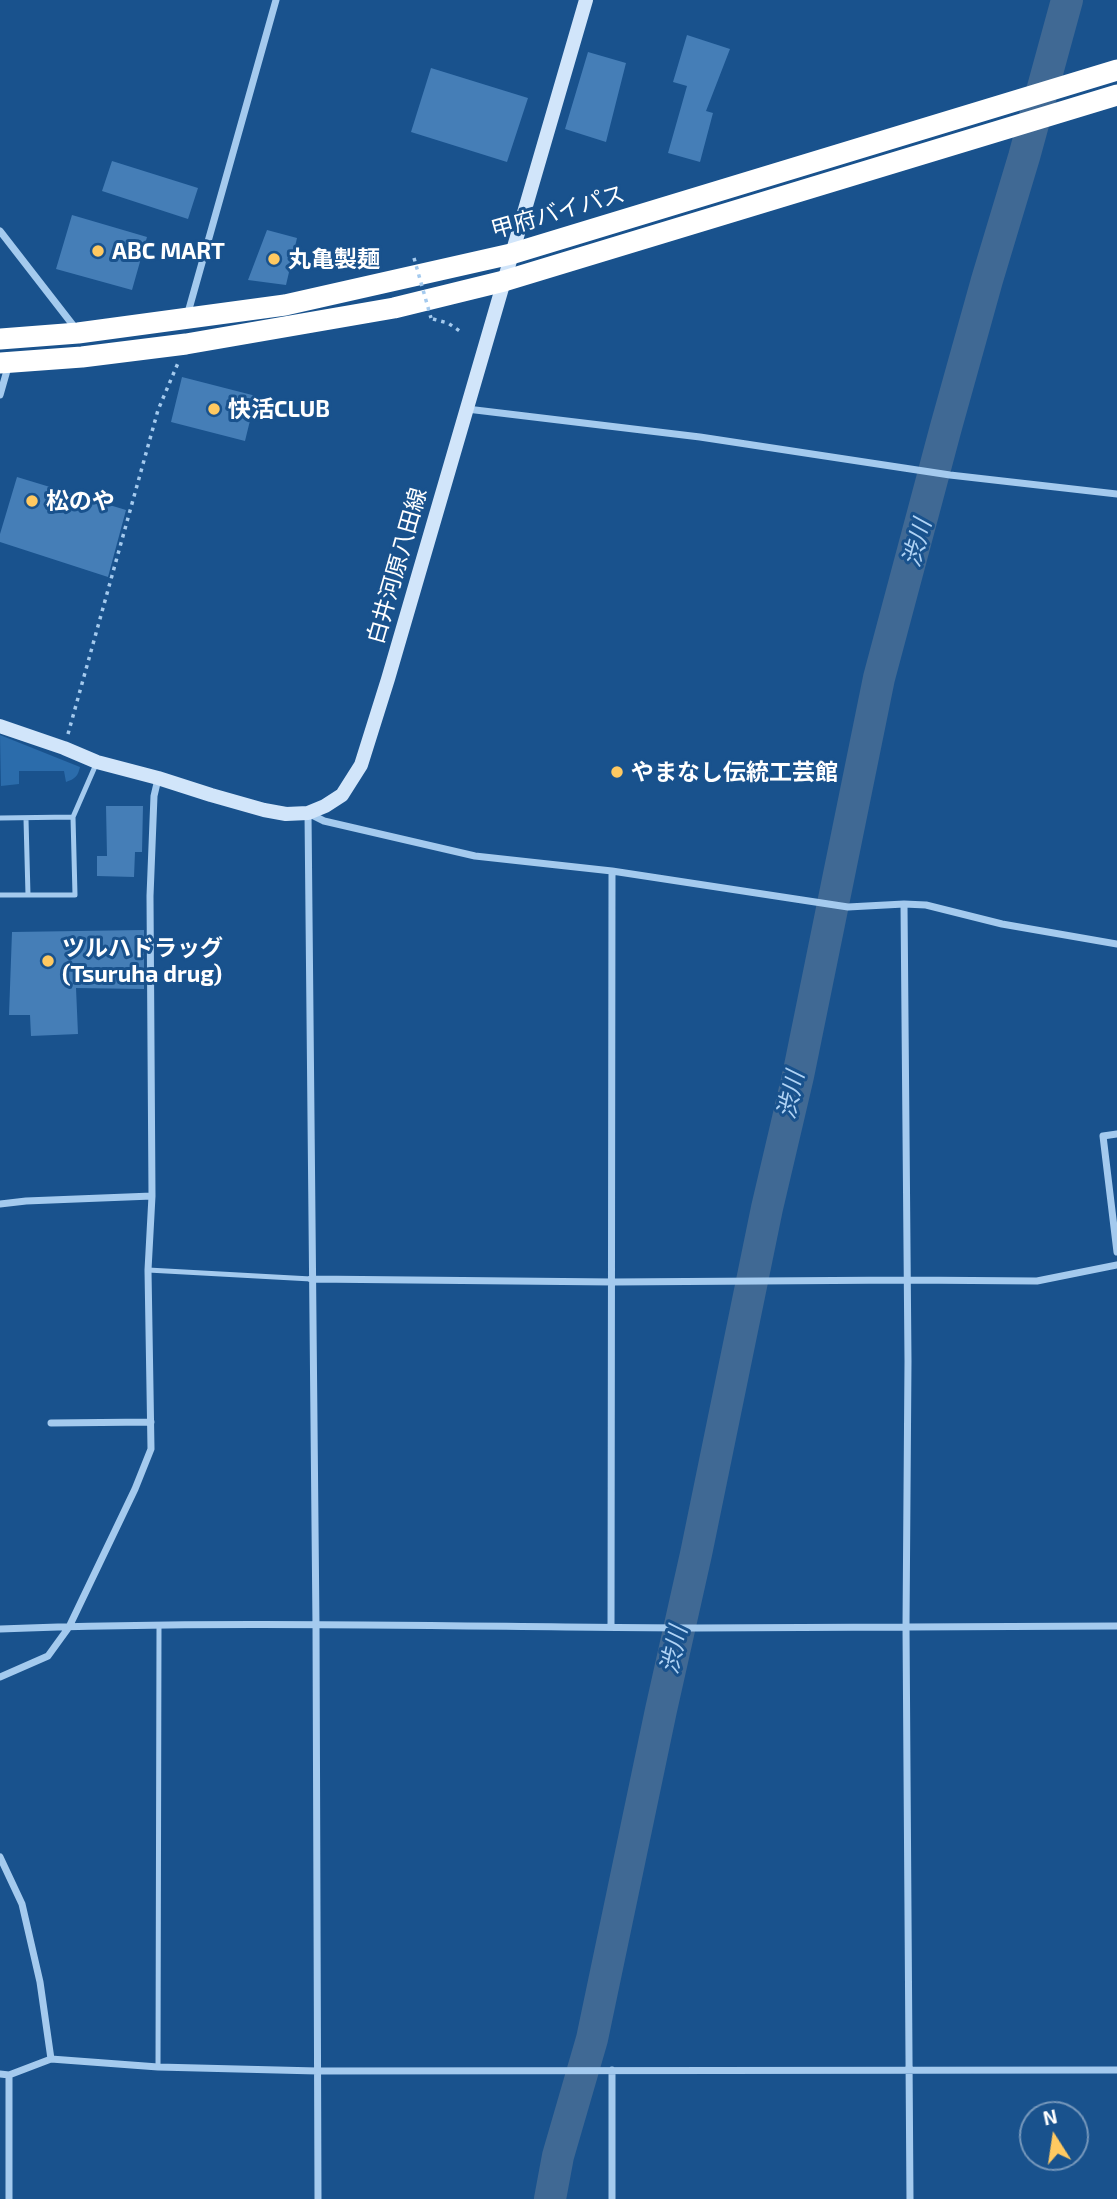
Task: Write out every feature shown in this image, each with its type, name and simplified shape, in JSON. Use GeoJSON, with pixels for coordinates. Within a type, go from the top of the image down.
{"type":"FeatureCollection","features":[{"type":"Feature","properties":{"kind":"highway","name":"甲府バイパス"},"geometry":{"type":"LineString","coordinates":[[0,339],[78,333],[285,305],[511,254],[1117,70]]}},
{"type":"Feature","properties":{"kind":"highway"},"geometry":{"type":"LineString","coordinates":[[5,363],[186,344],[394,308],[504,281],[1117,95]]}},
{"type":"Feature","properties":{"kind":"main road","name":"白井河原八田線"},"geometry":{"type":"LineString","coordinates":[[0,726],[97,762],[264,810],[286,814],[307,813],[342,795],[361,765],[388,679],[586,0]]}},
{"type":"Feature","properties":{"kind":"street"},"geometry":{"type":"LineString","coordinates":[[186,319],[276,0]]}},
{"type":"Feature","properties":{"kind":"street"},"geometry":{"type":"LineString","coordinates":[[0,231],[78,333]]}},
{"type":"Feature","properties":{"kind":"street"},"geometry":{"type":"LineString","coordinates":[[0,395],[5,363]]}},
{"type":"Feature","properties":{"kind":"street"},"geometry":{"type":"LineString","coordinates":[[466,409],[700,437],[950,475],[1117,494]]}},
{"type":"Feature","properties":{"kind":"street"},"geometry":{"type":"LineString","coordinates":[[0,1677],[48,1656],[69,1627],[135,1489],[151,1449],[148,1270],[152,1196],[150,883],[153,796],[158,778]]}},
{"type":"Feature","properties":{"kind":"street"},"geometry":{"type":"LineString","coordinates":[[318,2199],[316,1625],[307,813],[324,821],[475,856],[612,870],[848,907],[926,905],[1002,924],[1117,944]]}},
{"type":"Feature","properties":{"kind":"street"},"geometry":{"type":"LineString","coordinates":[[611,1626],[612,870]]}},
{"type":"Feature","properties":{"kind":"street"},"geometry":{"type":"LineString","coordinates":[[904,904],[910,2199]]}},
{"type":"Feature","properties":{"kind":"street"},"geometry":{"type":"LineString","coordinates":[[1117,1134],[1103,1136],[1117,1252]]}},
{"type":"Feature","properties":{"kind":"street"},"geometry":{"type":"LineString","coordinates":[[0,1204],[152,1196]]}},
{"type":"Feature","properties":{"kind":"street"},"geometry":{"type":"LineString","coordinates":[[312,1279],[612,1282],[1037,1281],[1117,1265]]}},
{"type":"Feature","properties":{"kind":"street"},"geometry":{"type":"LineString","coordinates":[[51,1423],[151,1422]]}},
{"type":"Feature","properties":{"kind":"street"},"geometry":{"type":"LineString","coordinates":[[0,1629],[316,1625],[696,1628],[1117,1626]]}},
{"type":"Feature","properties":{"kind":"street"},"geometry":{"type":"LineString","coordinates":[[0,1857],[22,1904],[40,1982],[51,2059]]}},
{"type":"Feature","properties":{"kind":"street"},"geometry":{"type":"LineString","coordinates":[[9,2199],[4,2075],[51,2059],[158,2067],[317,2071],[1117,2070]]}},
{"type":"Feature","properties":{"kind":"street"},"geometry":{"type":"LineString","coordinates":[[612,2070],[612,2199]]}},
{"type":"Feature","properties":{"kind":"lane"},"geometry":{"type":"LineString","coordinates":[[0,895],[75,895],[73,817],[97,762]]}},
{"type":"Feature","properties":{"kind":"lane"},"geometry":{"type":"LineString","coordinates":[[0,818],[73,817]]}},
{"type":"Feature","properties":{"kind":"lane"},"geometry":{"type":"LineString","coordinates":[[26,819],[28,895]]}},
{"type":"Feature","properties":{"kind":"lane"},"geometry":{"type":"LineString","coordinates":[[148,1270],[312,1279]]}},
{"type":"Feature","properties":{"kind":"lane"},"geometry":{"type":"LineString","coordinates":[[158,2067],[159,1626]]}},
{"type":"Feature","properties":{"kind":"path"},"geometry":{"type":"LineString","coordinates":[[414,258],[431,318],[448,323],[461,332]]}},
{"type":"Feature","properties":{"kind":"path"},"geometry":{"type":"LineString","coordinates":[[64,748],[158,410],[186,344]]}},
{"type":"Feature","properties":{"kind":"shaded area"},"geometry":{"type":"Polygon","coordinates":[[[0,735],[80,767],[78,773],[66,782],[64,771],[19,771],[19,784],[1,786],[0,735]]]}},
{"type":"Feature","properties":{"kind":"building"},"geometry":{"type":"Polygon","coordinates":[[[687,35],[730,49],[706,111],[713,113],[700,162],[668,153],[687,86],[673,82],[687,35]]]}},
{"type":"Feature","properties":{"kind":"building"},"geometry":{"type":"Polygon","coordinates":[[[588,52],[626,63],[606,142],[565,129],[588,52]]]}},
{"type":"Feature","properties":{"kind":"building"},"geometry":{"type":"Polygon","coordinates":[[[431,68],[528,98],[507,162],[411,132],[431,68]]]}},
{"type":"Feature","properties":{"kind":"building"},"geometry":{"type":"Polygon","coordinates":[[[112,161],[198,188],[188,219],[102,191],[112,161]]]}},
{"type":"Feature","properties":{"kind":"building"},"geometry":{"type":"Polygon","coordinates":[[[72,215],[147,237],[132,290],[56,269],[72,215]]]}},
{"type":"Feature","properties":{"kind":"building","name":"丸亀製麺"},"geometry":{"type":"Polygon","coordinates":[[[267,230],[297,238],[286,285],[248,280],[267,230]]]}},
{"type":"Feature","properties":{"kind":"building","name":"快活CLUB"},"geometry":{"type":"Polygon","coordinates":[[[182,377],[256,396],[245,441],[171,422],[182,377]]]}},
{"type":"Feature","properties":{"kind":"building"},"geometry":{"type":"Polygon","coordinates":[[[17,477],[126,510],[108,577],[0,542],[17,477]]]}},
{"type":"Feature","properties":{"kind":"building"},"geometry":{"type":"Polygon","coordinates":[[[106,806],[143,806],[142,852],[135,852],[134,877],[97,876],[97,856],[107,856],[106,806]]]}},
{"type":"Feature","properties":{"kind":"building"},"geometry":{"type":"Polygon","coordinates":[[[144,930],[144,989],[76,988],[78,1034],[31,1036],[30,1015],[9,1015],[12,932],[144,930]]]}},
{"type":"Feature","properties":{"kind":"waterway","name":"渋川"},"geometry":{"type":"LineString","coordinates":[[550,2199],[558,2156],[592,2039],[767,1208],[798,1076],[879,678],[946,427],[1067,0]]}},
{"type":"Feature","properties":{"kind":"place","name":"ABC MART"},"geometry":{"type":"Point","coordinates":[98,251]}},
{"type":"Feature","properties":{"kind":"place","name":"丸亀製麺"},"geometry":{"type":"Point","coordinates":[274,259]}},
{"type":"Feature","properties":{"kind":"place","name":"快活CLUB"},"geometry":{"type":"Point","coordinates":[214,409]}},
{"type":"Feature","properties":{"kind":"place","name":"松のや"},"geometry":{"type":"Point","coordinates":[32,501]}},
{"type":"Feature","properties":{"kind":"place","name":"やまなし伝統工芸館"},"geometry":{"type":"Point","coordinates":[617,772]}},
{"type":"Feature","properties":{"kind":"place","name":"ツルハドラッグ (Tsuruha drug)"},"geometry":{"type":"Point","coordinates":[48,961]}}]}
